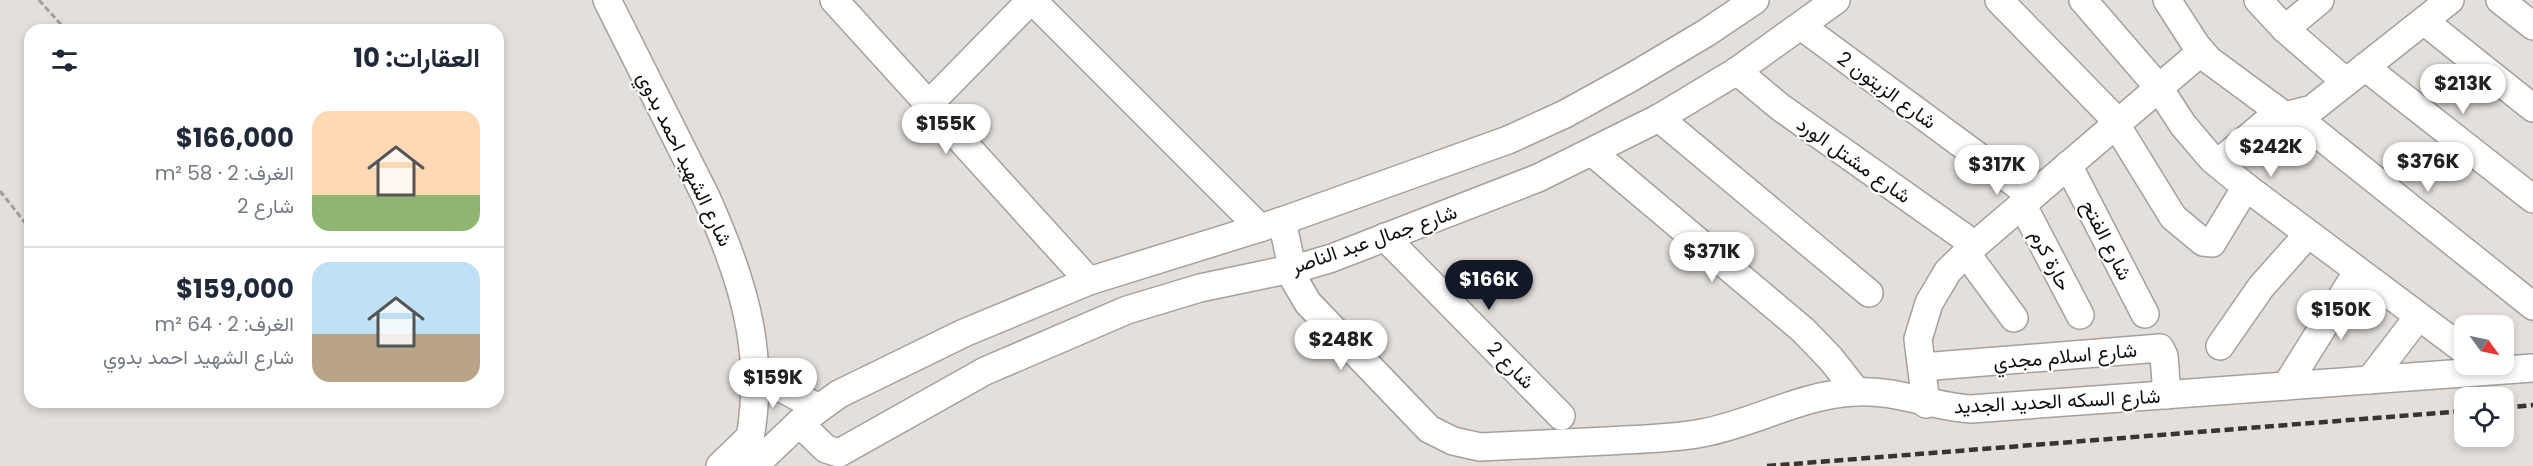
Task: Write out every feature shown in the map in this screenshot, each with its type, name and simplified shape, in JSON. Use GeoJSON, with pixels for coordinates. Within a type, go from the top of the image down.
{"type":"FeatureCollection","features":[{"type":"Feature","properties":{"kind":"street","name":"شارع الشهيد احمد بدوي"},"geometry":{"type":"LineString","coordinates":[[607,0],[721,229],[744,296],[757,367],[756,395],[744,466]]}},
{"type":"Feature","properties":{"kind":"street"},"geometry":{"type":"LineString","coordinates":[[834,0],[930,103],[1089,281]]}},
{"type":"Feature","properties":{"kind":"street"},"geometry":{"type":"LineString","coordinates":[[930,103],[1032,0],[1271,225]]}},
{"type":"Feature","properties":{"kind":"street"},"geometry":{"type":"LineString","coordinates":[[753,466],[809,415],[860,383],[964,333],[1089,281],[1271,225],[1508,140],[1565,114],[1706,33],[1755,0]]}},
{"type":"Feature","properties":{"kind":"street","name":"شارع جمال عبد الناصر"},"geometry":{"type":"LineString","coordinates":[[757,367],[785,390],[809,415],[826,450],[839,453],[985,371],[1127,310],[1200,288],[1293,269],[1332,258],[1538,178],[1659,118],[1737,71],[1836,0]]}},
{"type":"Feature","properties":{"kind":"street"},"geometry":{"type":"LineString","coordinates":[[1999,0],[2100,103],[2117,124],[2173,217],[2203,242],[2212,243],[2246,187]]}},
{"type":"Feature","properties":{"kind":"street"},"geometry":{"type":"LineString","coordinates":[[2084,0],[2159,88],[2183,125],[2218,163],[2246,187],[2454,343]]}},
{"type":"Feature","properties":{"kind":"street"},"geometry":{"type":"LineString","coordinates":[[2167,0],[2201,52],[2217,67],[2289,115],[2533,306]]}},
{"type":"Feature","properties":{"kind":"street"},"geometry":{"type":"LineString","coordinates":[[2258,0],[2284,28],[2356,74],[2533,199]]}},
{"type":"Feature","properties":{"kind":"street"},"geometry":{"type":"LineString","coordinates":[[2284,28],[2320,0]]}},
{"type":"Feature","properties":{"kind":"street"},"geometry":{"type":"LineString","coordinates":[[2218,163],[2269,120],[2312,109],[2450,0]]}},
{"type":"Feature","properties":{"kind":"street"},"geometry":{"type":"LineString","coordinates":[[2500,0],[2533,26]]}},
{"type":"Feature","properties":{"kind":"street"},"geometry":{"type":"LineString","coordinates":[[2424,21],[2533,108]]}},
{"type":"Feature","properties":{"kind":"street","name":"شارع الزيتون 2"},"geometry":{"type":"LineString","coordinates":[[1801,26],[2027,200]]}},
{"type":"Feature","properties":{"kind":"street"},"geometry":{"type":"LineString","coordinates":[[1926,404],[1918,339],[1929,303],[1948,271],[1970,249],[2201,52]]}},
{"type":"Feature","properties":{"kind":"street","name":"شارع مشتل الورد"},"geometry":{"type":"LineString","coordinates":[[1737,71],[1780,107],[1970,249],[2014,318]]}},
{"type":"Feature","properties":{"kind":"street"},"geometry":{"type":"LineString","coordinates":[[1659,118],[1869,292]]}},
{"type":"Feature","properties":{"kind":"street"},"geometry":{"type":"LineString","coordinates":[[1592,152],[1803,330],[1831,359],[1857,392]]}},
{"type":"Feature","properties":{"kind":"street","name":"شارع الفتح"},"geometry":{"type":"LineString","coordinates":[[2068,165],[2145,315]]}},
{"type":"Feature","properties":{"kind":"street","name":"حارة كرم"},"geometry":{"type":"LineString","coordinates":[[2027,200],[2080,315]]}},
{"type":"Feature","properties":{"kind":"street","name":"شارع السكه الحديد الجديد"},"geometry":{"type":"LineString","coordinates":[[1271,225],[1293,269],[1295,281],[1308,303],[1429,429],[1453,441],[1480,447],[1683,436],[1735,425],[1825,394],[1857,392],[1904,397],[1926,404],[1971,409],[2370,380],[2454,372]]}},
{"type":"Feature","properties":{"kind":"street"},"geometry":{"type":"LineString","coordinates":[[2220,345],[2261,287],[2308,234]]}},
{"type":"Feature","properties":{"kind":"street","name":"شارع 2"},"geometry":{"type":"LineString","coordinates":[[1385,237],[1562,416]]}},
{"type":"Feature","properties":{"kind":"street"},"geometry":{"type":"LineString","coordinates":[[2286,386],[2358,272]]}},
{"type":"Feature","properties":{"kind":"street"},"geometry":{"type":"LineString","coordinates":[[2370,380],[2418,317]]}},
{"type":"Feature","properties":{"kind":"street"},"geometry":{"type":"LineString","coordinates":[[964,333],[985,371]]}},
{"type":"Feature","properties":{"kind":"street","name":"شارع اسلام مجدي"},"geometry":{"type":"LineString","coordinates":[[1922,367],[2160,348],[2164,356],[2167,395]]}},
{"type":"Feature","properties":{"kind":"street","name":"شارع السكه الحديد الجديد"},"geometry":{"type":"LineString","coordinates":[[2514,366],[2531,365]]}},
{"type":"Feature","properties":{"kind":"street"},"geometry":{"type":"LineString","coordinates":[[720,466],[750,437]]}},
{"type":"Feature","properties":{"kind":"path"},"geometry":{"type":"LineString","coordinates":[[39,0],[61,24]]}},
{"type":"Feature","properties":{"kind":"path"},"geometry":{"type":"LineString","coordinates":[[0,191],[24,221]]}},
{"type":"Feature","properties":{"kind":"railway"},"geometry":{"type":"LineString","coordinates":[[2514,407],[2533,405]]}},
{"type":"Feature","properties":{"kind":"railway"},"geometry":{"type":"LineString","coordinates":[[1767,466],[2454,412]]}}]}
